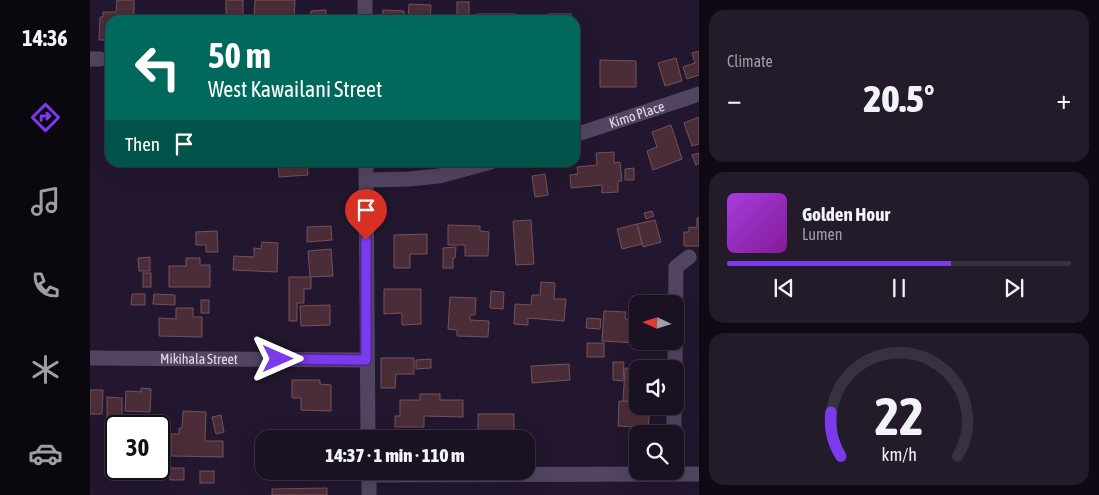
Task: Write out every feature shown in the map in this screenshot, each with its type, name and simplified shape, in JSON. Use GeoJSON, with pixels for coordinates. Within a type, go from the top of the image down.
{"type":"FeatureCollection","features":[{"type":"Feature","properties":{"kind":"street"},"geometry":{"type":"LineString","coordinates":[[365,0],[365,15]]}},
{"type":"Feature","properties":{"kind":"street","name":"Kimo Place"},"geometry":{"type":"LineString","coordinates":[[580,133],[699,94]]}},
{"type":"Feature","properties":{"kind":"street"},"geometry":{"type":"LineString","coordinates":[[366,167],[368,430]]}},
{"type":"Feature","properties":{"kind":"street"},"geometry":{"type":"LineString","coordinates":[[366,180],[439,176],[472,167]]}},
{"type":"Feature","properties":{"kind":"street"},"geometry":{"type":"LineString","coordinates":[[675,360],[676,267],[689,256]]}},
{"type":"Feature","properties":{"kind":"street","name":"Mikihala Street"},"geometry":{"type":"LineString","coordinates":[[90,358],[366,360]]}},
{"type":"Feature","properties":{"kind":"street"},"geometry":{"type":"LineString","coordinates":[[535,472],[629,472]]}},
{"type":"Feature","properties":{"kind":"street"},"geometry":{"type":"LineString","coordinates":[[684,473],[699,474]]}},
{"type":"Feature","properties":{"kind":"street"},"geometry":{"type":"LineString","coordinates":[[369,480],[369,495]]}},
{"type":"Feature","properties":{"kind":"building"},"geometry":{"type":"Polygon","coordinates":[[[117,0],[134,0],[134,15],[105,15],[105,40],[99,40],[100,17],[103,17],[103,12],[116,12],[117,0]]]}},
{"type":"Feature","properties":{"kind":"building"},"geometry":{"type":"Polygon","coordinates":[[[226,0],[243,0],[243,15],[226,15],[226,0]]]}},
{"type":"Feature","properties":{"kind":"building"},"geometry":{"type":"Polygon","coordinates":[[[255,0],[295,0],[294,15],[254,15],[255,0]]]}},
{"type":"Feature","properties":{"kind":"building"},"geometry":{"type":"Polygon","coordinates":[[[457,2],[469,2],[469,15],[457,15],[457,2]]]}},
{"type":"Feature","properties":{"kind":"building"},"geometry":{"type":"Polygon","coordinates":[[[409,4],[431,5],[430,15],[408,15],[409,4]]]}},
{"type":"Feature","properties":{"kind":"building"},"geometry":{"type":"Polygon","coordinates":[[[326,10],[326,15],[311,15],[311,11],[326,10]]]}},
{"type":"Feature","properties":{"kind":"building"},"geometry":{"type":"Polygon","coordinates":[[[383,10],[404,11],[404,15],[383,15],[383,10]]]}},
{"type":"Feature","properties":{"kind":"building"},"geometry":{"type":"Polygon","coordinates":[[[477,14],[515,14],[515,15],[477,14]]]}},
{"type":"Feature","properties":{"kind":"building"},"geometry":{"type":"Polygon","coordinates":[[[548,14],[571,14],[571,15],[548,14]]]}},
{"type":"Feature","properties":{"kind":"building"},"geometry":{"type":"Polygon","coordinates":[[[699,51],[699,75],[687,79],[683,67],[695,63],[692,53],[699,51]]]}},
{"type":"Feature","properties":{"kind":"building"},"geometry":{"type":"Polygon","coordinates":[[[676,58],[682,81],[665,86],[658,63],[676,58]]]}},
{"type":"Feature","properties":{"kind":"building"},"geometry":{"type":"Polygon","coordinates":[[[600,60],[636,61],[636,87],[600,87],[600,60]]]}},
{"type":"Feature","properties":{"kind":"building"},"geometry":{"type":"Polygon","coordinates":[[[699,117],[699,144],[692,146],[684,123],[699,117]]]}},
{"type":"Feature","properties":{"kind":"building"},"geometry":{"type":"Polygon","coordinates":[[[671,125],[682,159],[653,170],[647,151],[657,147],[652,132],[671,125]]]}},
{"type":"Feature","properties":{"kind":"building"},"geometry":{"type":"Polygon","coordinates":[[[614,152],[614,163],[620,162],[622,181],[618,181],[618,192],[602,193],[602,185],[571,188],[570,175],[578,174],[577,167],[597,165],[596,153],[614,152]]]}},
{"type":"Feature","properties":{"kind":"building"},"geometry":{"type":"Polygon","coordinates":[[[699,153],[699,163],[696,165],[692,155],[699,153]]]}},
{"type":"Feature","properties":{"kind":"building"},"geometry":{"type":"Polygon","coordinates":[[[278,167],[307,167],[308,175],[279,177],[278,167]]]}},
{"type":"Feature","properties":{"kind":"building"},"geometry":{"type":"Polygon","coordinates":[[[634,168],[634,180],[625,180],[625,169],[634,168]]]}},
{"type":"Feature","properties":{"kind":"building"},"geometry":{"type":"Polygon","coordinates":[[[545,174],[548,195],[535,197],[532,176],[545,174]]]}},
{"type":"Feature","properties":{"kind":"building"},"geometry":{"type":"Polygon","coordinates":[[[652,211],[654,216],[646,219],[644,213],[652,211]]]}},
{"type":"Feature","properties":{"kind":"building"},"geometry":{"type":"Polygon","coordinates":[[[697,218],[699,218],[699,246],[684,246],[684,232],[689,232],[689,227],[697,228],[697,218]]]}},
{"type":"Feature","properties":{"kind":"building"},"geometry":{"type":"Polygon","coordinates":[[[531,220],[534,264],[516,265],[513,221],[531,220]]]}},
{"type":"Feature","properties":{"kind":"building"},"geometry":{"type":"Polygon","coordinates":[[[655,220],[661,242],[643,247],[637,224],[655,220]]]}},
{"type":"Feature","properties":{"kind":"building"},"geometry":{"type":"Polygon","coordinates":[[[637,224],[642,244],[622,249],[617,229],[637,224]]]}},
{"type":"Feature","properties":{"kind":"building"},"geometry":{"type":"Polygon","coordinates":[[[448,225],[480,226],[480,231],[489,232],[488,256],[465,256],[465,245],[448,245],[448,225]]]}},
{"type":"Feature","properties":{"kind":"building"},"geometry":{"type":"Polygon","coordinates":[[[331,226],[332,240],[307,242],[307,227],[331,226]]]}},
{"type":"Feature","properties":{"kind":"building"},"geometry":{"type":"Polygon","coordinates":[[[217,231],[218,252],[206,252],[206,245],[196,245],[196,232],[217,231]]]}},
{"type":"Feature","properties":{"kind":"building"},"geometry":{"type":"Polygon","coordinates":[[[427,234],[427,254],[410,254],[410,268],[394,268],[394,235],[427,234]]]}},
{"type":"Feature","properties":{"kind":"building"},"geometry":{"type":"Polygon","coordinates":[[[262,242],[278,243],[277,272],[233,270],[234,256],[254,257],[254,248],[261,249],[262,242]]]}},
{"type":"Feature","properties":{"kind":"building"},"geometry":{"type":"Polygon","coordinates":[[[456,247],[453,268],[443,268],[443,248],[456,247]]]}},
{"type":"Feature","properties":{"kind":"building"},"geometry":{"type":"Polygon","coordinates":[[[331,249],[333,276],[310,277],[308,251],[331,249]]]}},
{"type":"Feature","properties":{"kind":"building"},"geometry":{"type":"Polygon","coordinates":[[[150,257],[150,271],[139,271],[138,258],[150,257]]]}},
{"type":"Feature","properties":{"kind":"building"},"geometry":{"type":"Polygon","coordinates":[[[186,258],[200,258],[200,265],[210,265],[210,287],[169,287],[169,266],[186,266],[186,258]]]}},
{"type":"Feature","properties":{"kind":"building"},"geometry":{"type":"Polygon","coordinates":[[[143,273],[151,273],[151,287],[143,287],[143,273]]]}},
{"type":"Feature","properties":{"kind":"building"},"geometry":{"type":"Polygon","coordinates":[[[289,277],[311,277],[311,289],[304,289],[304,303],[297,303],[297,321],[289,321],[289,277]]]}},
{"type":"Feature","properties":{"kind":"building"},"geometry":{"type":"Polygon","coordinates":[[[541,282],[555,283],[554,299],[566,299],[564,321],[528,318],[528,325],[514,324],[515,304],[531,305],[532,295],[540,295],[541,282]]]}},
{"type":"Feature","properties":{"kind":"building"},"geometry":{"type":"Polygon","coordinates":[[[384,289],[421,289],[421,324],[402,325],[402,313],[384,314],[384,289]]]}},
{"type":"Feature","properties":{"kind":"building"},"geometry":{"type":"Polygon","coordinates":[[[491,291],[504,292],[503,309],[490,308],[491,291]]]}},
{"type":"Feature","properties":{"kind":"building"},"geometry":{"type":"Polygon","coordinates":[[[132,294],[145,294],[145,305],[131,305],[132,294]]]}},
{"type":"Feature","properties":{"kind":"building"},"geometry":{"type":"Polygon","coordinates":[[[154,294],[175,295],[175,305],[153,304],[154,294]]]}},
{"type":"Feature","properties":{"kind":"building"},"geometry":{"type":"Polygon","coordinates":[[[450,297],[476,298],[475,315],[470,315],[470,320],[489,321],[488,337],[457,336],[457,330],[448,329],[450,297]]]}},
{"type":"Feature","properties":{"kind":"building"},"geometry":{"type":"Polygon","coordinates":[[[201,300],[209,300],[209,313],[201,313],[201,300]]]}},
{"type":"Feature","properties":{"kind":"building"},"geometry":{"type":"Polygon","coordinates":[[[330,305],[330,325],[301,326],[300,306],[330,305]]]}},
{"type":"Feature","properties":{"kind":"building"},"geometry":{"type":"Polygon","coordinates":[[[176,308],[193,308],[193,317],[202,317],[202,337],[159,336],[159,318],[176,319],[176,308]]]}},
{"type":"Feature","properties":{"kind":"building"},"geometry":{"type":"Polygon","coordinates":[[[604,311],[626,312],[625,319],[629,319],[629,343],[602,341],[604,311]]]}},
{"type":"Feature","properties":{"kind":"building"},"geometry":{"type":"Polygon","coordinates":[[[587,318],[601,319],[600,329],[586,328],[587,318]]]}},
{"type":"Feature","properties":{"kind":"building"},"geometry":{"type":"Polygon","coordinates":[[[587,343],[604,343],[604,357],[587,357],[587,343]]]}},
{"type":"Feature","properties":{"kind":"building"},"geometry":{"type":"Polygon","coordinates":[[[381,358],[414,358],[414,374],[396,374],[395,388],[381,388],[381,358]]]}},
{"type":"Feature","properties":{"kind":"building"},"geometry":{"type":"Polygon","coordinates":[[[431,359],[431,368],[416,369],[416,360],[431,359]]]}},
{"type":"Feature","properties":{"kind":"building"},"geometry":{"type":"Polygon","coordinates":[[[613,362],[624,362],[623,381],[613,380],[613,362]]]}},
{"type":"Feature","properties":{"kind":"building"},"geometry":{"type":"Polygon","coordinates":[[[569,364],[570,380],[532,383],[531,366],[569,364]]]}},
{"type":"Feature","properties":{"kind":"building"},"geometry":{"type":"Polygon","coordinates":[[[625,368],[629,368],[629,401],[623,401],[625,368]]]}},
{"type":"Feature","properties":{"kind":"building"},"geometry":{"type":"Polygon","coordinates":[[[292,380],[320,380],[320,384],[331,385],[331,411],[301,410],[301,398],[292,398],[292,380]]]}},
{"type":"Feature","properties":{"kind":"building"},"geometry":{"type":"Polygon","coordinates":[[[141,388],[151,389],[150,412],[125,411],[126,391],[141,392],[141,388]]]}},
{"type":"Feature","properties":{"kind":"building"},"geometry":{"type":"Polygon","coordinates":[[[90,390],[103,390],[102,414],[90,414],[90,390]]]}},
{"type":"Feature","properties":{"kind":"building"},"geometry":{"type":"Polygon","coordinates":[[[420,394],[440,394],[440,400],[463,400],[463,417],[424,416],[424,427],[395,427],[395,416],[400,416],[400,400],[420,400],[420,394]]]}},
{"type":"Feature","properties":{"kind":"building"},"geometry":{"type":"Polygon","coordinates":[[[107,397],[122,398],[122,415],[107,415],[107,397]]]}},
{"type":"Feature","properties":{"kind":"building"},"geometry":{"type":"Polygon","coordinates":[[[619,401],[629,402],[629,415],[649,415],[648,425],[618,426],[619,401]]]}},
{"type":"Feature","properties":{"kind":"building"},"geometry":{"type":"Polygon","coordinates":[[[183,411],[206,412],[205,441],[223,441],[223,457],[171,456],[171,434],[179,434],[179,428],[182,428],[183,411]]]}},
{"type":"Feature","properties":{"kind":"building"},"geometry":{"type":"Polygon","coordinates":[[[478,414],[514,414],[514,430],[478,430],[478,414]]]}},
{"type":"Feature","properties":{"kind":"building"},"geometry":{"type":"Polygon","coordinates":[[[221,415],[224,432],[216,434],[212,417],[221,415]]]}},
{"type":"Feature","properties":{"kind":"building"},"geometry":{"type":"Polygon","coordinates":[[[170,468],[184,468],[184,480],[170,480],[170,468]]]}},
{"type":"Feature","properties":{"kind":"building"},"geometry":{"type":"Polygon","coordinates":[[[200,471],[214,471],[214,483],[200,483],[200,471]]]}},
{"type":"Feature","properties":{"kind":"building"},"geometry":{"type":"Polygon","coordinates":[[[327,488],[327,495],[272,495],[272,489],[327,488]]]}},
{"type":"Feature","properties":{"kind":"route"},"geometry":{"type":"LineString","coordinates":[[278,359],[366,360],[366,240]]}}]}
